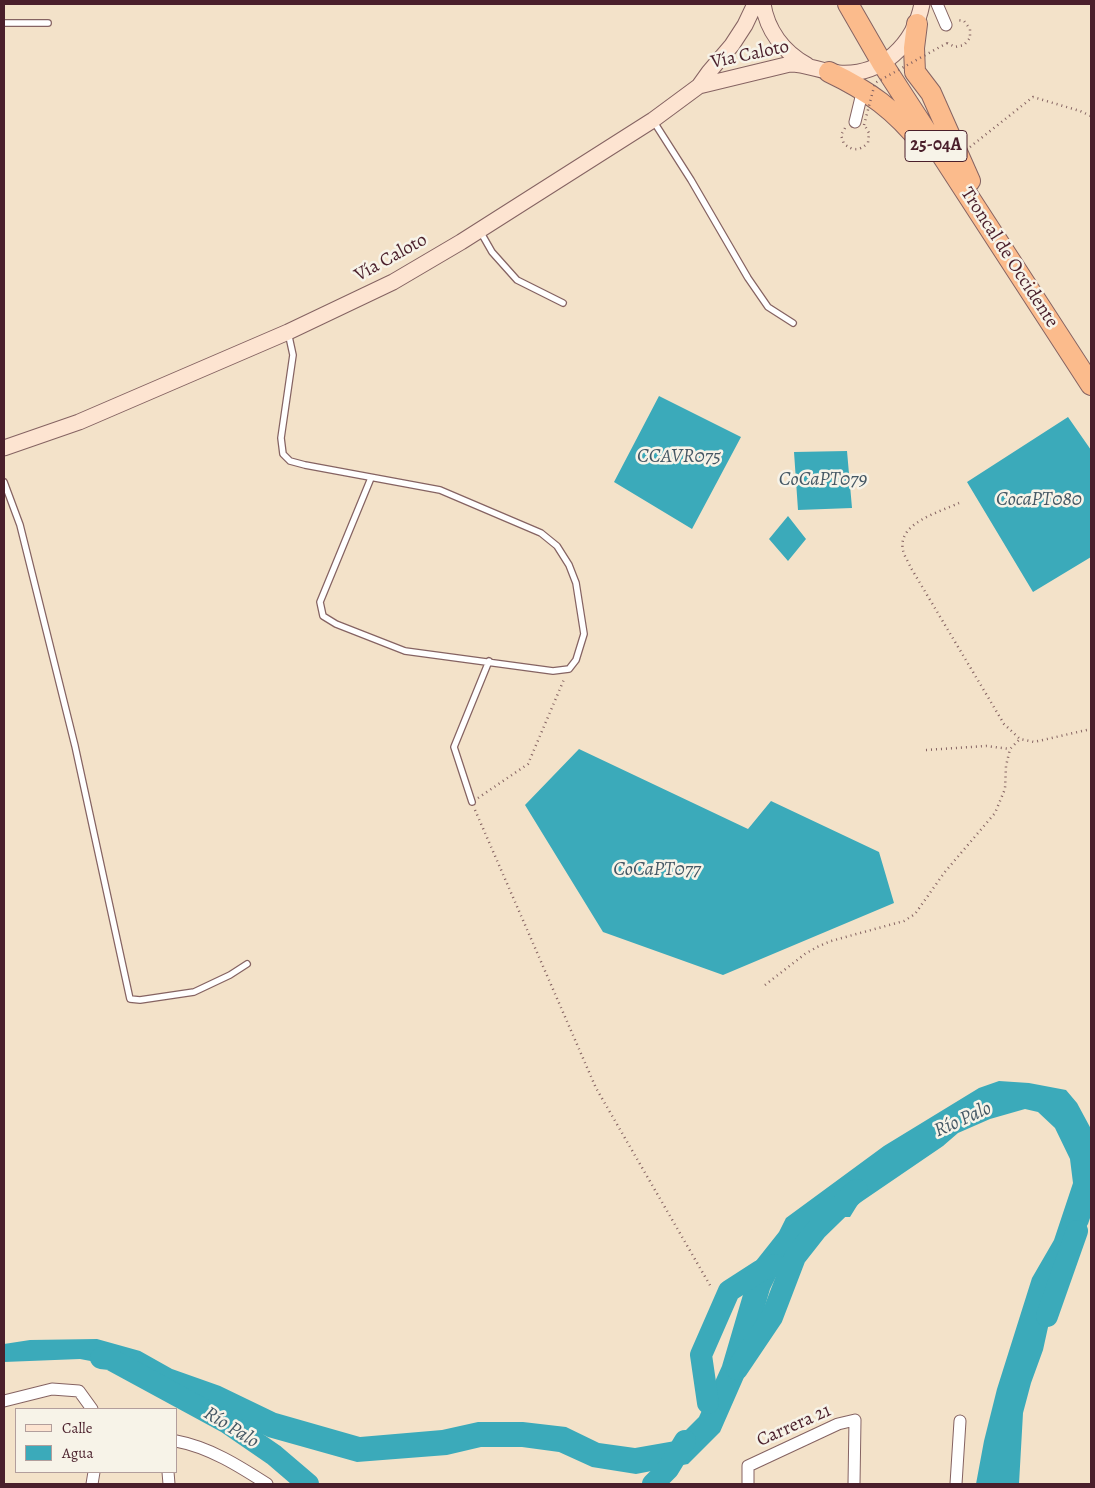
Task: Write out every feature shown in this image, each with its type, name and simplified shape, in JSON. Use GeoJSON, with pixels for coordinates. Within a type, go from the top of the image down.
{"type":"FeatureCollection","features":[{"type":"Feature","properties":{"kind":"highway","name":"Troncal de Occidente"},"geometry":{"type":"LineString","coordinates":[[848,4],[882,63],[1091,385]]}},
{"type":"Feature","properties":{"kind":"highway"},"geometry":{"type":"LineString","coordinates":[[924,8],[914,48],[915,72],[932,93],[990,228]]}},
{"type":"Feature","properties":{"kind":"highway"},"geometry":{"type":"LineString","coordinates":[[829,72],[863,89],[888,107],[903,122],[990,228]]}},
{"type":"Feature","properties":{"kind":"street","name":"Vía Caloto"},"geometry":{"type":"LineString","coordinates":[[4,448],[79,422],[288,332],[393,282],[479,230],[652,120],[699,86],[732,44],[756,4]]}},
{"type":"Feature","properties":{"kind":"street"},"geometry":{"type":"LineString","coordinates":[[763,4],[769,25],[779,42],[793,56],[810,66]]}},
{"type":"Feature","properties":{"kind":"street","name":"Vía Caloto"},"geometry":{"type":"LineString","coordinates":[[699,86],[780,65],[799,64],[829,72],[857,72],[882,63],[903,46],[924,8]]}},
{"type":"Feature","properties":{"kind":"street"},"geometry":{"type":"LineString","coordinates":[[924,8],[946,25]]}},
{"type":"Feature","properties":{"kind":"street"},"geometry":{"type":"LineString","coordinates":[[855,122],[863,89]]}},
{"type":"Feature","properties":{"kind":"street"},"geometry":{"type":"LineString","coordinates":[[4,1401],[52,1389],[79,1391],[91,1408]]}},
{"type":"Feature","properties":{"kind":"street","name":"Carrera 21"},"geometry":{"type":"LineString","coordinates":[[748,1484],[748,1466],[838,1424],[855,1420],[854,1484]]}},
{"type":"Feature","properties":{"kind":"street"},"geometry":{"type":"LineString","coordinates":[[956,1484],[960,1421]]}},
{"type":"Feature","properties":{"kind":"street"},"geometry":{"type":"LineString","coordinates":[[178,1441],[215,1454],[240,1466],[267,1484]]}},
{"type":"Feature","properties":{"kind":"lane"},"geometry":{"type":"LineString","coordinates":[[4,23],[48,23]]}},
{"type":"Feature","properties":{"kind":"lane"},"geometry":{"type":"LineString","coordinates":[[652,120],[691,180],[748,278],[768,306],[793,323]]}},
{"type":"Feature","properties":{"kind":"lane"},"geometry":{"type":"LineString","coordinates":[[479,230],[492,252],[518,280],[563,303]]}},
{"type":"Feature","properties":{"kind":"lane"},"geometry":{"type":"LineString","coordinates":[[288,332],[293,355],[281,438],[283,454],[290,461],[305,465],[440,490],[541,533],[558,546],[569,565],[576,583],[584,634],[576,660],[569,669],[553,670],[405,651],[336,624],[324,616],[320,602],[371,478]]}},
{"type":"Feature","properties":{"kind":"lane"},"geometry":{"type":"LineString","coordinates":[[4,482],[20,525],[75,746],[130,999],[140,1000],[194,992],[248,964]]}},
{"type":"Feature","properties":{"kind":"lane"},"geometry":{"type":"LineString","coordinates":[[472,802],[454,747],[489,661]]}},
{"type":"Feature","properties":{"kind":"path"},"geometry":{"type":"LineString","coordinates":[[855,122],[846,126],[842,135],[844,144],[852,150],[861,149],[868,143],[869,133],[864,125],[875,83],[947,43],[955,47],[964,46],[970,38],[970,29],[964,21],[955,20],[946,25]]}},
{"type":"Feature","properties":{"kind":"path"},"geometry":{"type":"LineString","coordinates":[[959,154],[984,137],[1033,97],[1091,116]]}},
{"type":"Feature","properties":{"kind":"path"},"geometry":{"type":"LineString","coordinates":[[959,503],[912,525],[903,536],[902,550],[911,568],[1004,724],[1020,739],[1034,742],[1091,729]]}},
{"type":"Feature","properties":{"kind":"path"},"geometry":{"type":"LineString","coordinates":[[569,669],[528,764],[472,802],[596,1088],[711,1287]]}},
{"type":"Feature","properties":{"kind":"path"},"geometry":{"type":"LineString","coordinates":[[765,985],[817,947],[830,941],[904,921],[915,914],[944,873],[995,813],[1005,789],[1006,766],[1010,750],[1020,739]]}},
{"type":"Feature","properties":{"kind":"path"},"geometry":{"type":"LineString","coordinates":[[926,750],[986,746],[1010,750]]}},
{"type":"Feature","properties":{"kind":"water","name":"CCAVR075"},"geometry":{"type":"Polygon","coordinates":[[[659,396],[741,437],[692,529],[614,482],[659,396]]]}},
{"type":"Feature","properties":{"kind":"water","name":"CocaPT080"},"geometry":{"type":"Polygon","coordinates":[[[1068,417],[1091,450],[1091,557],[1033,592],[967,482],[1068,417]]]}},
{"type":"Feature","properties":{"kind":"water","name":"CoCaPT079"},"geometry":{"type":"Polygon","coordinates":[[[847,451],[852,508],[798,510],[794,452],[847,451]]]}},
{"type":"Feature","properties":{"kind":"water"},"geometry":{"type":"Polygon","coordinates":[[[788,516],[806,539],[788,561],[769,539],[788,516]]]}},
{"type":"Feature","properties":{"kind":"water","name":"CoCaPT077"},"geometry":{"type":"Polygon","coordinates":[[[579,749],[748,829],[771,801],[879,852],[894,903],[723,975],[603,932],[525,805],[579,749]]]}},
{"type":"Feature","properties":{"kind":"water"},"geometry":{"type":"Polygon","coordinates":[[[999,1081],[1029,1083],[1066,1090],[1077,1103],[1091,1129],[1091,1215],[1088,1224],[1061,1268],[1043,1350],[1023,1413],[1019,1484],[976,1484],[997,1389],[1032,1278],[1054,1240],[1073,1183],[1070,1159],[1055,1128],[1038,1112],[1025,1109],[990,1119],[958,1133],[943,1146],[858,1204],[850,1217],[844,1217],[843,1206],[809,1226],[787,1255],[770,1289],[745,1375],[720,1432],[688,1464],[636,1474],[592,1467],[559,1452],[522,1447],[481,1447],[447,1455],[357,1462],[268,1437],[210,1409],[143,1371],[80,1359],[4,1362],[4,1344],[30,1340],[97,1339],[140,1351],[172,1369],[220,1386],[276,1413],[360,1437],[442,1430],[478,1422],[523,1422],[566,1427],[599,1443],[635,1448],[675,1441],[699,1417],[722,1366],[747,1281],[756,1261],[779,1232],[786,1218],[884,1146],[979,1088],[999,1081]]]}},
{"type":"Feature","properties":{"kind":"waterway","name":"Río Palo"},"geometry":{"type":"LineString","coordinates":[[737,1369],[772,1317],[795,1257],[817,1229],[857,1190]]}},
{"type":"Feature","properties":{"kind":"waterway","name":"Río Palo"},"geometry":{"type":"LineString","coordinates":[[1047,1316],[1077,1231]]}},
{"type":"Feature","properties":{"kind":"waterway","name":"Río Palo"},"geometry":{"type":"LineString","coordinates":[[708,1403],[701,1355],[729,1291],[760,1271],[775,1265]]}},
{"type":"Feature","properties":{"kind":"waterway","name":"Río Palo"},"geometry":{"type":"LineString","coordinates":[[101,1358],[110,1359],[226,1422],[274,1455],[308,1484]]}},
{"type":"Feature","properties":{"kind":"waterway","name":"Río Palo"},"geometry":{"type":"LineString","coordinates":[[653,1484],[668,1469],[685,1441]]}}]}
